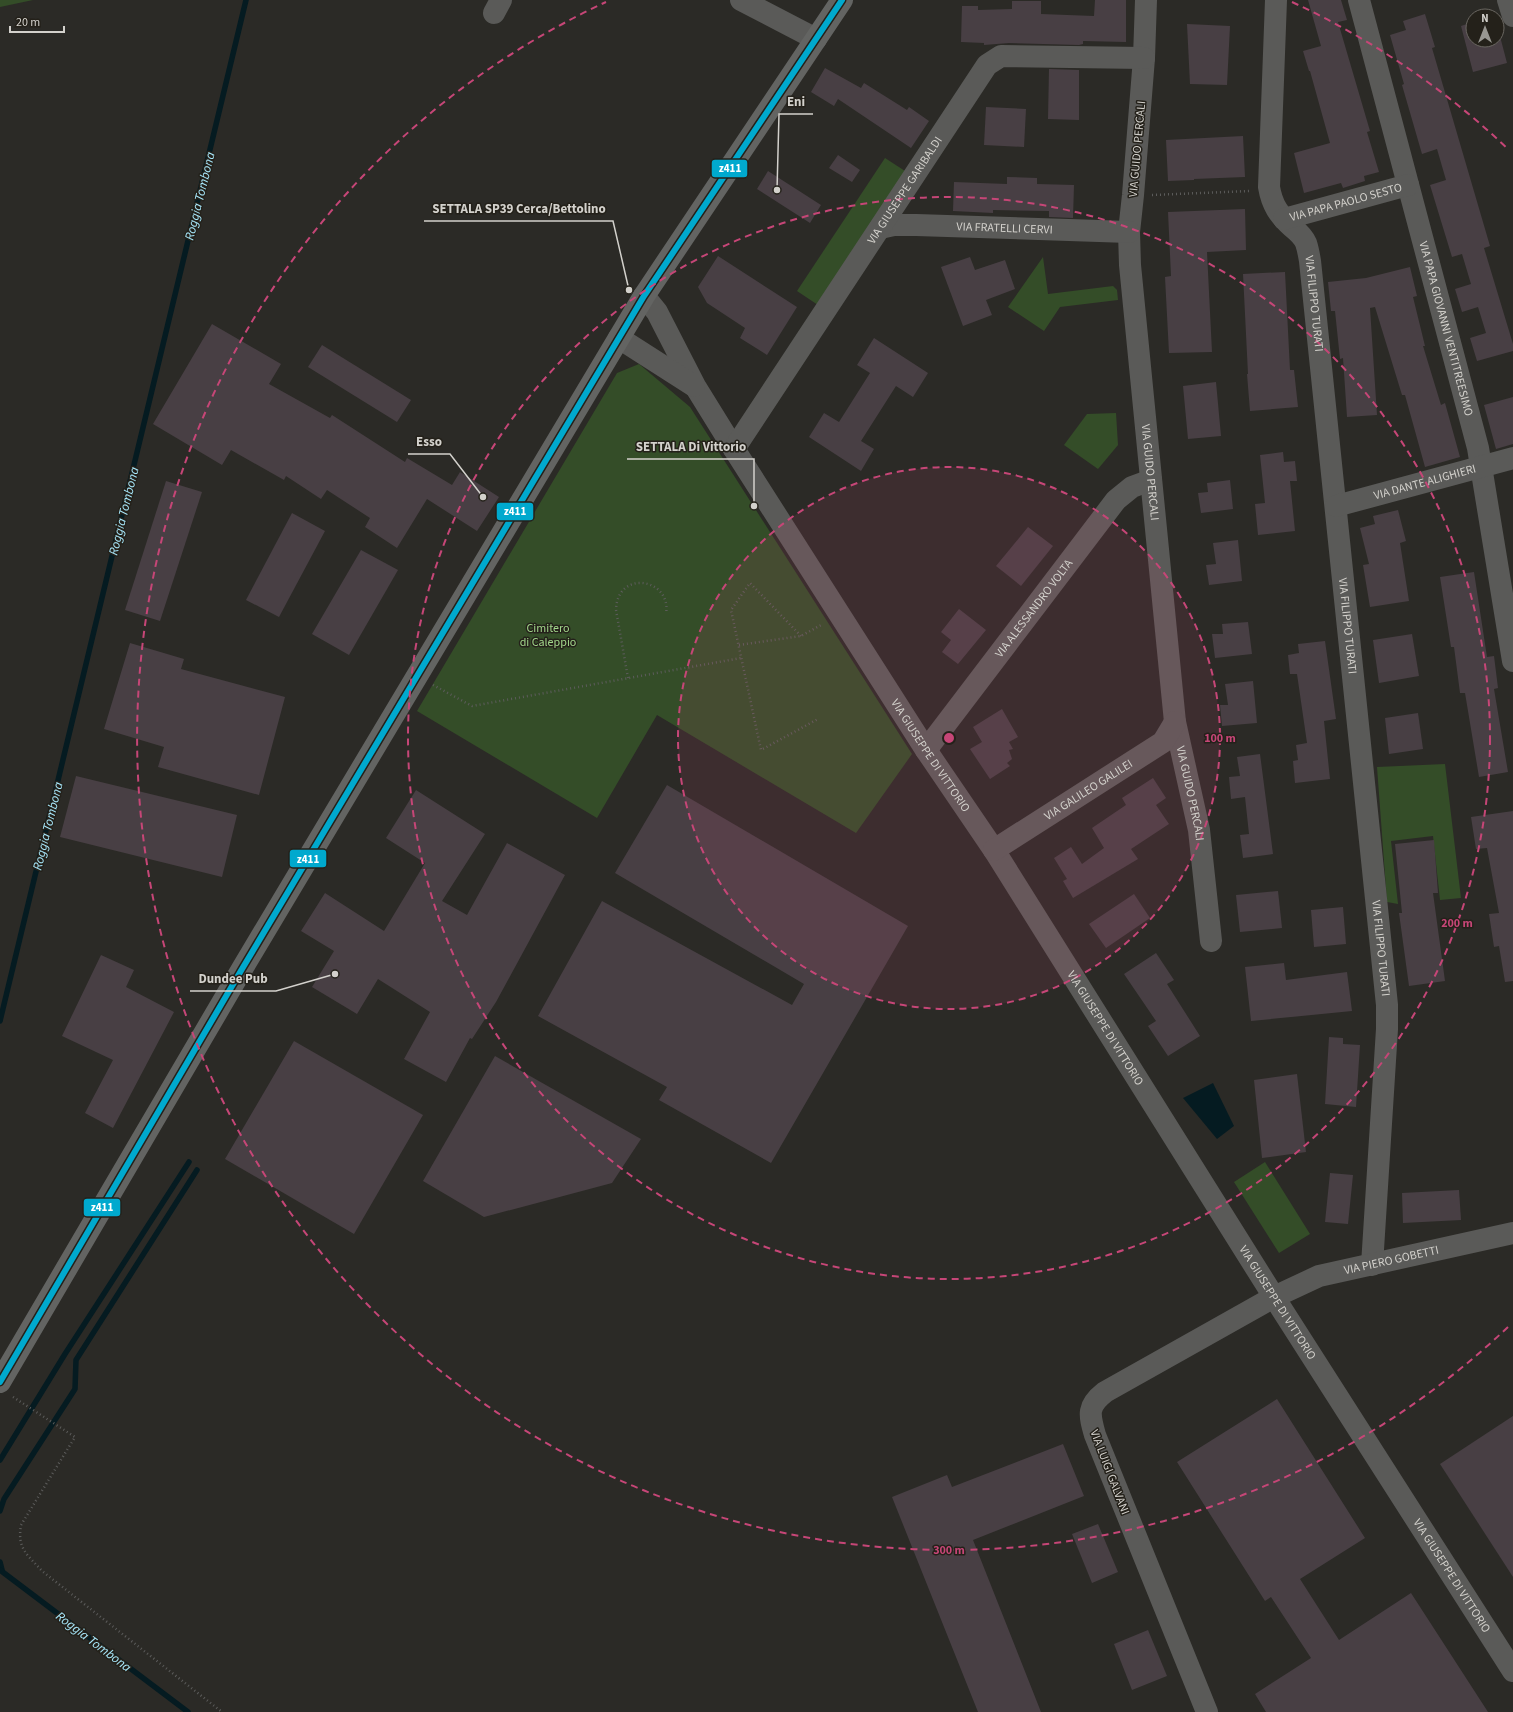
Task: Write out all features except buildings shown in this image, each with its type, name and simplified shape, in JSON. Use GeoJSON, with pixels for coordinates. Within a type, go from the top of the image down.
{"type":"FeatureCollection","features":[{"type":"Feature","properties":{"kind":"main road"},"geometry":{"type":"LineString","coordinates":[[0,1382],[242,968],[644,296],[842,0]]}},
{"type":"Feature","properties":{"kind":"street"},"geometry":{"type":"LineString","coordinates":[[741,0],[816,39]]}},
{"type":"Feature","properties":{"kind":"street","name":"VIA GUIDO PERCALI"},"geometry":{"type":"LineString","coordinates":[[1146,0],[1144,58],[1134,196],[1129,232],[1130,273],[1174,722],[1199,830],[1211,941]]}},
{"type":"Feature","properties":{"kind":"street","name":"VIA FILIPPO TURATI"},"geometry":{"type":"LineString","coordinates":[[1276,0],[1269,187],[1275,209],[1306,242],[1310,261],[1387,1005],[1387,1029],[1372,1265]]}},
{"type":"Feature","properties":{"kind":"street","name":"VIA PAPA GIOVANNI VENTITREESIMO"},"geometry":{"type":"LineString","coordinates":[[1359,0],[1478,448],[1513,661]]}},
{"type":"Feature","properties":{"kind":"street"},"geometry":{"type":"LineString","coordinates":[[1508,0],[1513,16]]}},
{"type":"Feature","properties":{"kind":"street","name":"VIA GIUSEPPE GARIBALDI"},"geometry":{"type":"LineString","coordinates":[[734,449],[987,65],[1001,56],[1144,58]]}},
{"type":"Feature","properties":{"kind":"street","name":"VIA PAPA PAOLO SESTO"},"geometry":{"type":"LineString","coordinates":[[1284,219],[1408,185]]}},
{"type":"Feature","properties":{"kind":"street","name":"VIA FRATELLI CERVI"},"geometry":{"type":"LineString","coordinates":[[880,228],[894,225],[916,225],[1129,232]]}},
{"type":"Feature","properties":{"kind":"street","name":"VIA GIUSEPPE DI VITTORIO"},"geometry":{"type":"LineString","coordinates":[[644,296],[657,312],[695,386],[734,449],[926,750],[994,850],[1274,1298],[1513,1671]]}},
{"type":"Feature","properties":{"kind":"street","name":"VIA GIUSEPPE DI VITTORIO"},"geometry":{"type":"LineString","coordinates":[[619,338],[695,386]]}},
{"type":"Feature","properties":{"kind":"street","name":"VIA DANTE ALIGHIERI"},"geometry":{"type":"LineString","coordinates":[[1336,506],[1513,458]]}},
{"type":"Feature","properties":{"kind":"street","name":"VIA ALESSANDRO VOLTA"},"geometry":{"type":"LineString","coordinates":[[926,750],[1116,500],[1132,487],[1151,480]]}},
{"type":"Feature","properties":{"kind":"street","name":"VIA GALILEO GALILEI"},"geometry":{"type":"LineString","coordinates":[[994,850],[1163,742],[1174,722]]}},
{"type":"Feature","properties":{"kind":"street","name":"VIA PIERO GOBETTI"},"geometry":{"type":"LineString","coordinates":[[1274,1298],[1319,1276],[1513,1233]]}},
{"type":"Feature","properties":{"kind":"street","name":"VIA LUIGI GALVANI"},"geometry":{"type":"LineString","coordinates":[[1207,1712],[1094,1435],[1091,1422],[1091,1410],[1095,1400],[1105,1392],[1274,1298]]}},
{"type":"Feature","properties":{"kind":"path"},"geometry":{"type":"LineString","coordinates":[[1147,196],[1257,191]]}},
{"type":"Feature","properties":{"kind":"path"},"geometry":{"type":"LineString","coordinates":[[801,636],[750,583],[731,610],[761,750],[818,719]]}},
{"type":"Feature","properties":{"kind":"path"},"geometry":{"type":"LineString","coordinates":[[628,678],[616,610],[616,600],[620,592],[633,584],[649,584],[660,591],[666,600],[666,614]]}},
{"type":"Feature","properties":{"kind":"path"},"geometry":{"type":"LineString","coordinates":[[739,645],[801,636],[840,616]]}},
{"type":"Feature","properties":{"kind":"path"},"geometry":{"type":"LineString","coordinates":[[417,676],[472,706],[741,658]]}},
{"type":"Feature","properties":{"kind":"path"},"geometry":{"type":"LineString","coordinates":[[25,1405],[75,1437],[21,1525],[20,1534],[22,1548],[42,1571],[222,1712]]}},
{"type":"Feature","properties":{"kind":"green space"},"geometry":{"type":"Polygon","coordinates":[[[0,0],[33,0],[0,7],[0,0]]]}},
{"type":"Feature","properties":{"kind":"green space"},"geometry":{"type":"Polygon","coordinates":[[[885,158],[905,171],[818,305],[797,291],[885,158]]]}},
{"type":"Feature","properties":{"kind":"green space"},"geometry":{"type":"Polygon","coordinates":[[[1043,257],[1048,294],[1113,286],[1117,290],[1118,300],[1060,307],[1044,331],[1008,307],[1043,257]]]}},
{"type":"Feature","properties":{"kind":"green space","name":"Cimitero di Caleppio"},"geometry":{"type":"Polygon","coordinates":[[[639,364],[690,407],[912,754],[856,833],[657,715],[597,818],[417,711],[617,373],[639,364]]]}},
{"type":"Feature","properties":{"kind":"green space"},"geometry":{"type":"Polygon","coordinates":[[[1116,413],[1118,445],[1098,469],[1064,445],[1087,414],[1116,413]]]}},
{"type":"Feature","properties":{"kind":"green space"},"geometry":{"type":"Polygon","coordinates":[[[1445,764],[1461,898],[1440,900],[1433,836],[1391,841],[1398,904],[1387,902],[1377,767],[1445,764]]]}},
{"type":"Feature","properties":{"kind":"green space"},"geometry":{"type":"Polygon","coordinates":[[[1265,1162],[1310,1234],[1279,1253],[1234,1182],[1265,1162]]]}},
{"type":"Feature","properties":{"kind":"water"},"geometry":{"type":"Polygon","coordinates":[[[1213,1083],[1234,1126],[1217,1139],[1183,1098],[1213,1083]]]}},
{"type":"Feature","properties":{"kind":"waterway","name":"Roggia Tombona"},"geometry":{"type":"LineString","coordinates":[[0,1021],[246,0]]}},
{"type":"Feature","properties":{"kind":"waterway"},"geometry":{"type":"LineString","coordinates":[[0,1460],[65,1354],[189,1162]]}},
{"type":"Feature","properties":{"kind":"waterway"},"geometry":{"type":"LineString","coordinates":[[0,1511],[4,1499],[75,1389],[76,1360],[197,1170]]}},
{"type":"Feature","properties":{"kind":"waterway"},"geometry":{"type":"LineString","coordinates":[[0,1562],[2,1570]]}},
{"type":"Feature","properties":{"kind":"waterway","name":"Roggia Tombona"},"geometry":{"type":"LineString","coordinates":[[0,1570],[188,1712]]}},
{"type":"Feature","properties":{"kind":"transit line","name":"z411"},"geometry":{"type":"LineString","coordinates":[[0,1382],[242,969],[644,296],[842,0]]}},
{"type":"Feature","properties":{"kind":"place","name":"Eni"},"geometry":{"type":"Point","coordinates":[777,190]}},
{"type":"Feature","properties":{"kind":"place","name":"SETTALA SP39 Cerca/Bettolino"},"geometry":{"type":"Point","coordinates":[629,290]}},
{"type":"Feature","properties":{"kind":"place","name":"Esso"},"geometry":{"type":"Point","coordinates":[483,497]}},
{"type":"Feature","properties":{"kind":"place","name":"SETTALA Di Vittorio"},"geometry":{"type":"Point","coordinates":[754,506]}},
{"type":"Feature","properties":{"kind":"place","name":"Dundee Pub"},"geometry":{"type":"Point","coordinates":[335,974]}}]}
